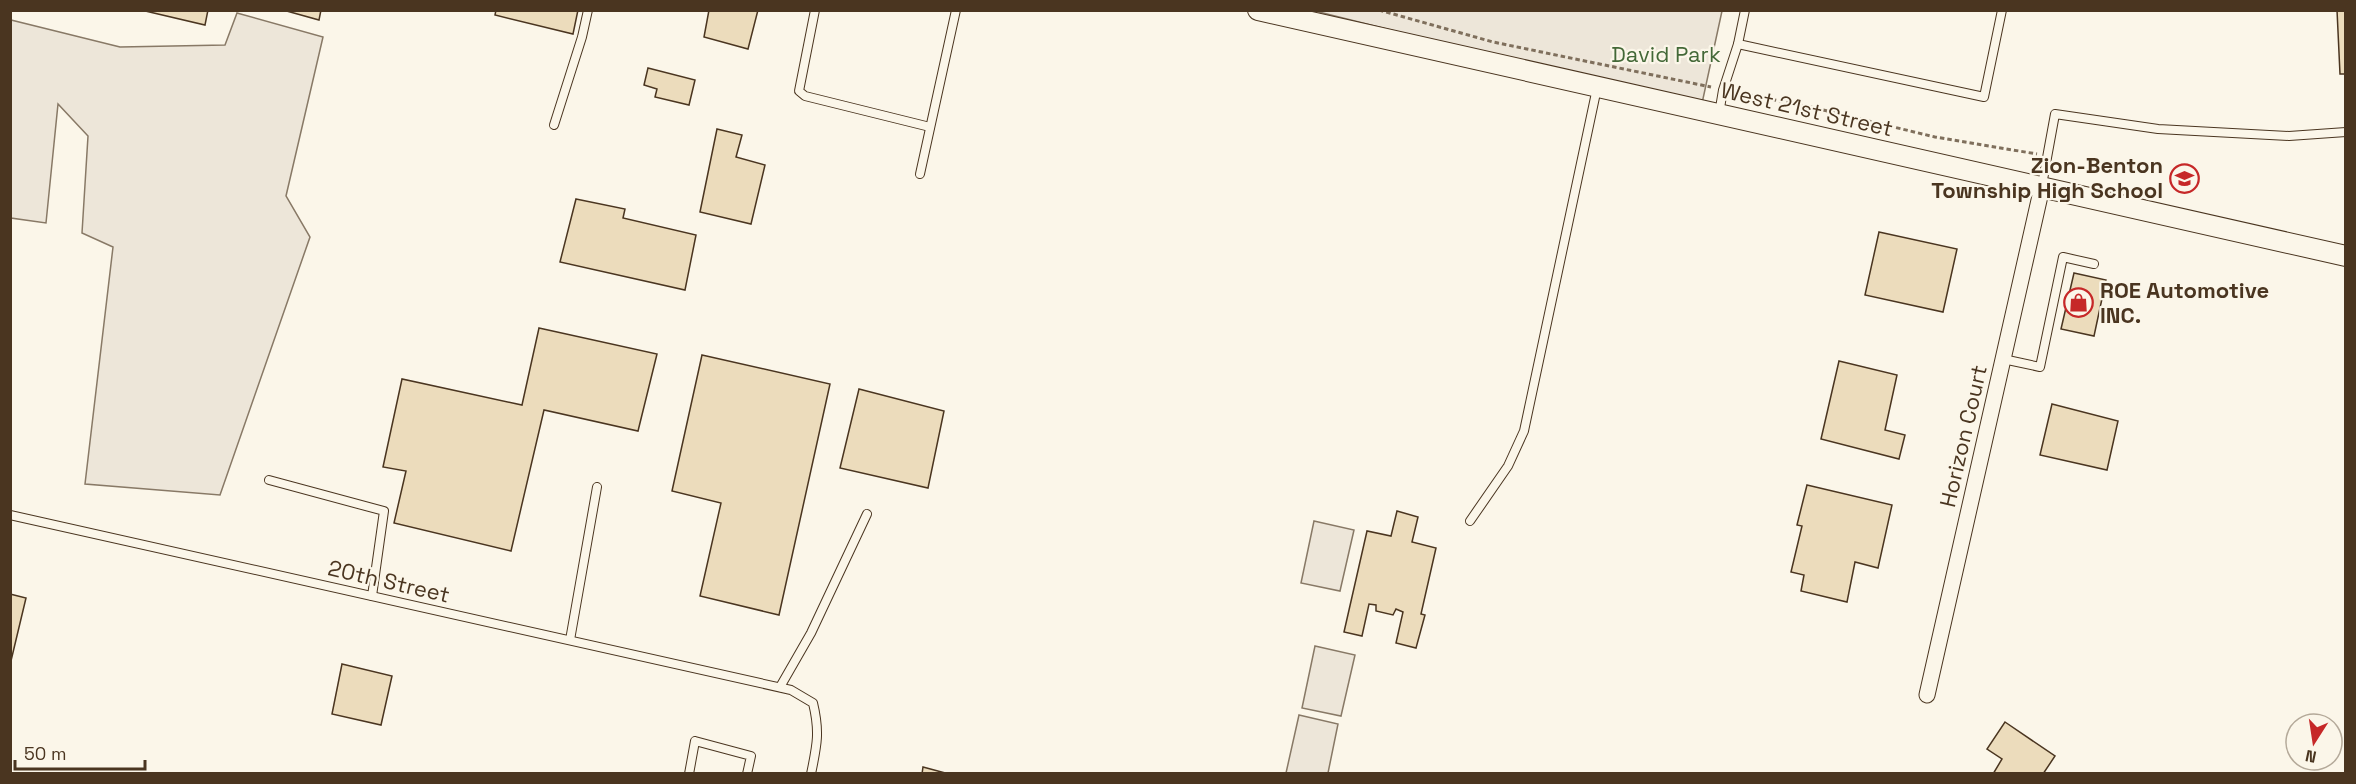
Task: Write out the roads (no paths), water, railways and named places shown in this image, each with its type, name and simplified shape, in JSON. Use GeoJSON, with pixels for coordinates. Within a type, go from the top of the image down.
{"type":"FeatureCollection","features":[{"type":"Feature","properties":{"kind":"street","name":"West 21st Street"},"geometry":{"type":"LineString","coordinates":[[1257,10],[2346,256]]}},
{"type":"Feature","properties":{"kind":"street","name":"Horizon Court"},"geometry":{"type":"LineString","coordinates":[[1928,695],[2042,187]]}},
{"type":"Feature","properties":{"kind":"lane"},"geometry":{"type":"LineString","coordinates":[[554,125],[582,37],[588,10]]}},
{"type":"Feature","properties":{"kind":"lane"},"geometry":{"type":"LineString","coordinates":[[815,10],[799,91],[805,96],[930,127]]}},
{"type":"Feature","properties":{"kind":"lane"},"geometry":{"type":"LineString","coordinates":[[920,174],[956,10]]}},
{"type":"Feature","properties":{"kind":"lane"},"geometry":{"type":"LineString","coordinates":[[1719,114],[1723,90],[1746,10]]}},
{"type":"Feature","properties":{"kind":"lane"},"geometry":{"type":"LineString","coordinates":[[1738,44],[1984,97],[2002,10]]}},
{"type":"Feature","properties":{"kind":"lane"},"geometry":{"type":"LineString","coordinates":[[1470,520],[1508,466],[1524,431],[1597,87]]}},
{"type":"Feature","properties":{"kind":"lane"},"geometry":{"type":"LineString","coordinates":[[2042,187],[2055,114],[2158,129],[2289,136],[2346,132]]}},
{"type":"Feature","properties":{"kind":"lane"},"geometry":{"type":"LineString","coordinates":[[2003,359],[2040,367],[2063,257],[2094,264]]}},
{"type":"Feature","properties":{"kind":"lane"},"geometry":{"type":"LineString","coordinates":[[269,480],[384,511],[372,596]]}},
{"type":"Feature","properties":{"kind":"lane"},"geometry":{"type":"LineString","coordinates":[[570,640],[597,487]]}},
{"type":"Feature","properties":{"kind":"lane"},"geometry":{"type":"LineString","coordinates":[[780,687],[811,633],[867,514]]}},
{"type":"Feature","properties":{"kind":"lane","name":"20th Street"},"geometry":{"type":"LineString","coordinates":[[10,515],[791,690],[813,703],[819,740],[811,774]]}},
{"type":"Feature","properties":{"kind":"lane"},"geometry":{"type":"LineString","coordinates":[[689,774],[695,741],[751,756],[747,774]]}},
{"type":"Feature","properties":{"kind":"place","name":"Zion-Benton Township High School"},"geometry":{"type":"Point","coordinates":[2184,178]}},
{"type":"Feature","properties":{"kind":"place","name":"ROE Automotive INC."},"geometry":{"type":"Point","coordinates":[2079,303]}},
{"type":"Feature","properties":{"kind":"park label","name":"David Park"},"geometry":{"type":"Point","coordinates":[1666,54]}}]}
